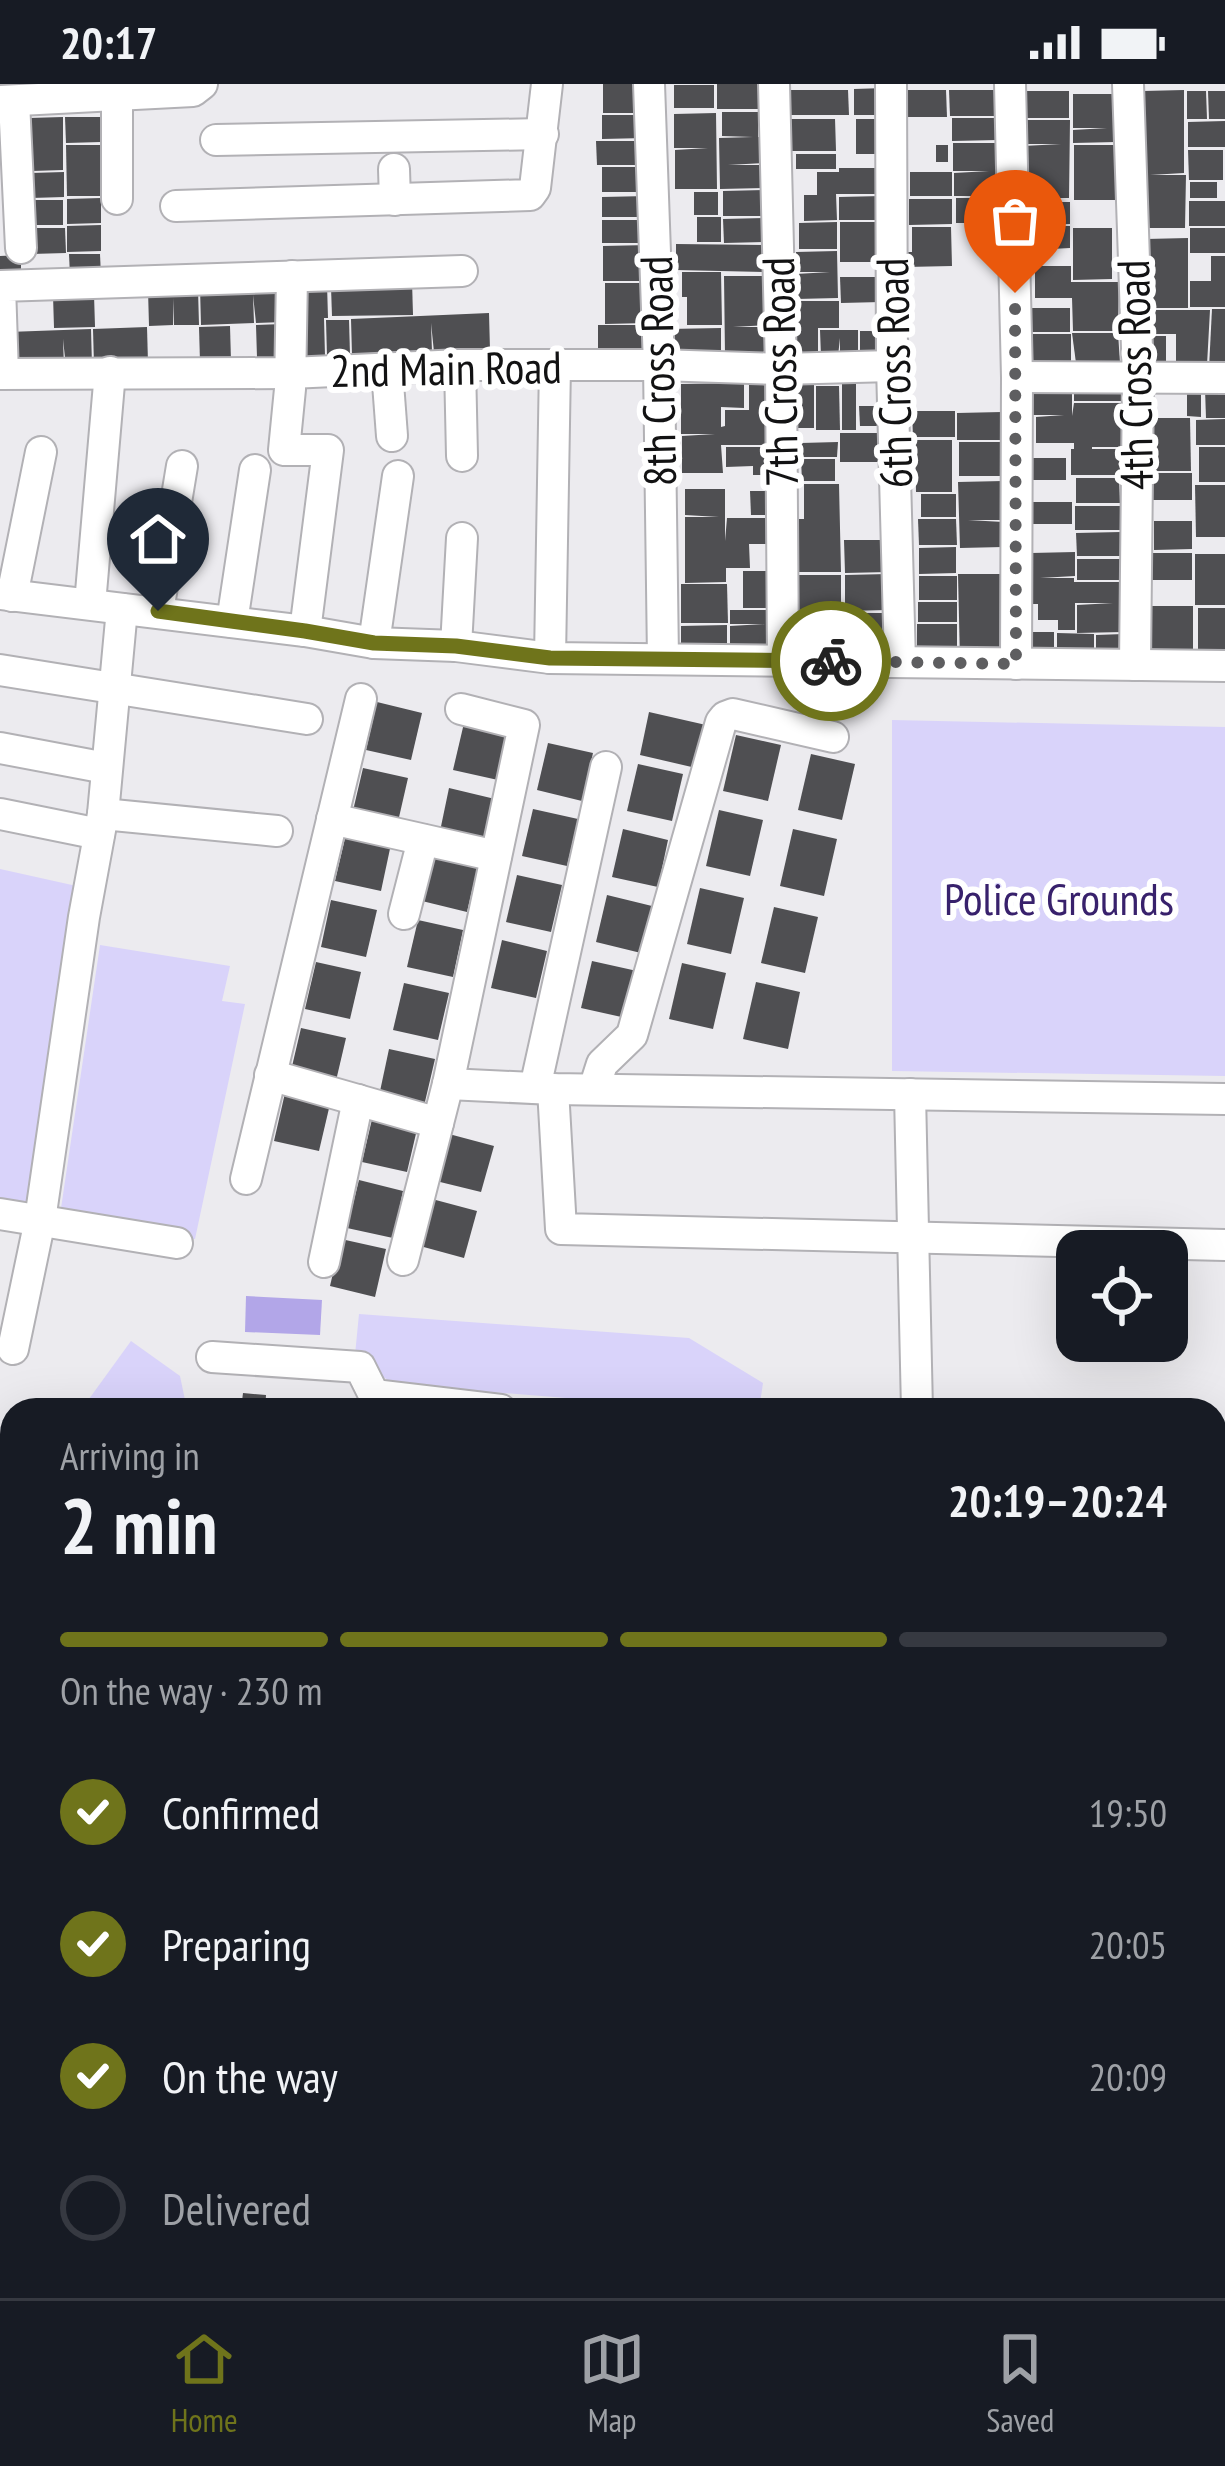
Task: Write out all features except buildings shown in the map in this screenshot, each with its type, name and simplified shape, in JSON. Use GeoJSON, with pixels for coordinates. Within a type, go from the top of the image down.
{"type":"FeatureCollection","features":[{"type":"Feature","properties":{"kind":"street"},"geometry":{"type":"LineString","coordinates":[[21,248],[7,101],[193,91],[202,84]]}},
{"type":"Feature","properties":{"kind":"street"},"geometry":{"type":"LineString","coordinates":[[176,206],[394,184],[530,195],[535,188],[547,84]]}},
{"type":"Feature","properties":{"kind":"street","name":"8th Cross Road"},"geometry":{"type":"LineString","coordinates":[[650,84],[662,659]]}},
{"type":"Feature","properties":{"kind":"street","name":"7th Cross Road"},"geometry":{"type":"LineString","coordinates":[[774,84],[783,661]]}},
{"type":"Feature","properties":{"kind":"street","name":"6th Cross Road"},"geometry":{"type":"LineString","coordinates":[[891,84],[900,662]]}},
{"type":"Feature","properties":{"kind":"street"},"geometry":{"type":"LineString","coordinates":[[1010,84],[1017,377],[1016,664]]}},
{"type":"Feature","properties":{"kind":"street","name":"4th Cross Road"},"geometry":{"type":"LineString","coordinates":[[1128,84],[1138,377],[1135,665]]}},
{"type":"Feature","properties":{"kind":"street"},"geometry":{"type":"LineString","coordinates":[[117,96],[118,199]]}},
{"type":"Feature","properties":{"kind":"street"},"geometry":{"type":"LineString","coordinates":[[216,140],[543,134]]}},
{"type":"Feature","properties":{"kind":"street"},"geometry":{"type":"LineString","coordinates":[[1,374],[0,286],[463,271]]}},
{"type":"Feature","properties":{"kind":"street"},"geometry":{"type":"LineString","coordinates":[[292,276],[284,450],[328,450],[305,631]]}},
{"type":"Feature","properties":{"kind":"street"},"geometry":{"type":"LineString","coordinates":[[460,365],[461,456]]}},
{"type":"Feature","properties":{"kind":"street","name":"2nd Main Road"},"geometry":{"type":"LineString","coordinates":[[1,374],[291,373],[460,365],[892,366]]}},
{"type":"Feature","properties":{"kind":"street"},"geometry":{"type":"LineString","coordinates":[[550,658],[555,365]]}},
{"type":"Feature","properties":{"kind":"street"},"geometry":{"type":"LineString","coordinates":[[387,370],[392,436]]}},
{"type":"Feature","properties":{"kind":"street"},"geometry":{"type":"LineString","coordinates":[[90,604],[110,373]]}},
{"type":"Feature","properties":{"kind":"street"},"geometry":{"type":"LineString","coordinates":[[1017,377],[1225,377]]}},
{"type":"Feature","properties":{"kind":"street"},"geometry":{"type":"LineString","coordinates":[[41,452],[6,595],[158,611],[374,643],[456,646],[550,658],[1225,666]]}},
{"type":"Feature","properties":{"kind":"street"},"geometry":{"type":"LineString","coordinates":[[158,611],[182,466]]}},
{"type":"Feature","properties":{"kind":"street"},"geometry":{"type":"LineString","coordinates":[[232,622],[255,470]]}},
{"type":"Feature","properties":{"kind":"street"},"geometry":{"type":"LineString","coordinates":[[374,643],[398,476]]}},
{"type":"Feature","properties":{"kind":"street"},"geometry":{"type":"LineString","coordinates":[[456,646],[462,538]]}},
{"type":"Feature","properties":{"kind":"street"},"geometry":{"type":"LineString","coordinates":[[13,1348],[40,1220],[101,824],[122,609]]}},
{"type":"Feature","properties":{"kind":"street"},"geometry":{"type":"LineString","coordinates":[[0,670],[307,719]]}},
{"type":"Feature","properties":{"kind":"street"},"geometry":{"type":"LineString","coordinates":[[246,1179],[361,699]]}},
{"type":"Feature","properties":{"kind":"street"},"geometry":{"type":"LineString","coordinates":[[403,1260],[448,1084],[524,725],[461,710]]}},
{"type":"Feature","properties":{"kind":"street"},"geometry":{"type":"LineString","coordinates":[[594,1089],[602,1064],[632,1035],[721,722],[734,714],[833,737]]}},
{"type":"Feature","properties":{"kind":"street"},"geometry":{"type":"LineString","coordinates":[[0,748],[106,768]]}},
{"type":"Feature","properties":{"kind":"street"},"geometry":{"type":"LineString","coordinates":[[606,767],[544,1088],[561,1229],[1225,1245]]}},
{"type":"Feature","properties":{"kind":"street"},"geometry":{"type":"LineString","coordinates":[[0,814],[101,824],[278,831]]}},
{"type":"Feature","properties":{"kind":"street"},"geometry":{"type":"LineString","coordinates":[[332,819],[496,856]]}},
{"type":"Feature","properties":{"kind":"street"},"geometry":{"type":"LineString","coordinates":[[404,914],[423,840]]}},
{"type":"Feature","properties":{"kind":"street"},"geometry":{"type":"LineString","coordinates":[[270,1075],[438,1123]]}},
{"type":"Feature","properties":{"kind":"street"},"geometry":{"type":"LineString","coordinates":[[448,1084],[1225,1100]]}},
{"type":"Feature","properties":{"kind":"street"},"geometry":{"type":"LineString","coordinates":[[910,1094],[917,1398]]}},
{"type":"Feature","properties":{"kind":"street"},"geometry":{"type":"LineString","coordinates":[[323,1262],[358,1100]]}},
{"type":"Feature","properties":{"kind":"street"},"geometry":{"type":"LineString","coordinates":[[0,1214],[177,1243]]}},
{"type":"Feature","properties":{"kind":"street"},"geometry":{"type":"LineString","coordinates":[[212,1357],[360,1367],[374,1395],[399,1398]]}},
{"type":"Feature","properties":{"kind":"green space","name":"Police Grounds"},"geometry":{"type":"Polygon","coordinates":[[[892,720],[1225,727],[1225,1076],[892,1071],[892,720]]]}},
{"type":"Feature","properties":{"kind":"green space"},"geometry":{"type":"Polygon","coordinates":[[[0,869],[81,887],[32,1209],[0,1204],[0,869]]]}},
{"type":"Feature","properties":{"kind":"green space"},"geometry":{"type":"Polygon","coordinates":[[[100,945],[230,966],[222,1001],[245,1004],[195,1239],[60,1215],[100,945]]]}},
{"type":"Feature","properties":{"kind":"green space"},"geometry":{"type":"Polygon","coordinates":[[[359,1314],[689,1338],[763,1383],[761,1398],[565,1398],[393,1384],[385,1378],[353,1375],[359,1314]]]}},
{"type":"Feature","properties":{"kind":"green space"},"geometry":{"type":"Polygon","coordinates":[[[131,1341],[180,1376],[185,1398],[90,1398],[131,1341]]]}},
{"type":"Feature","properties":{"kind":"shaded area"},"geometry":{"type":"Polygon","coordinates":[[[246,1296],[322,1300],[320,1335],[245,1332],[246,1296]]]}},
{"type":"Feature","properties":{"kind":"way so far"},"geometry":{"type":"LineString","coordinates":[[831,661],[1016,664],[1015,293]]}},
{"type":"Feature","properties":{"kind":"route"},"geometry":{"type":"LineString","coordinates":[[158,611],[374,643],[456,646],[550,658],[831,661]]}}]}
